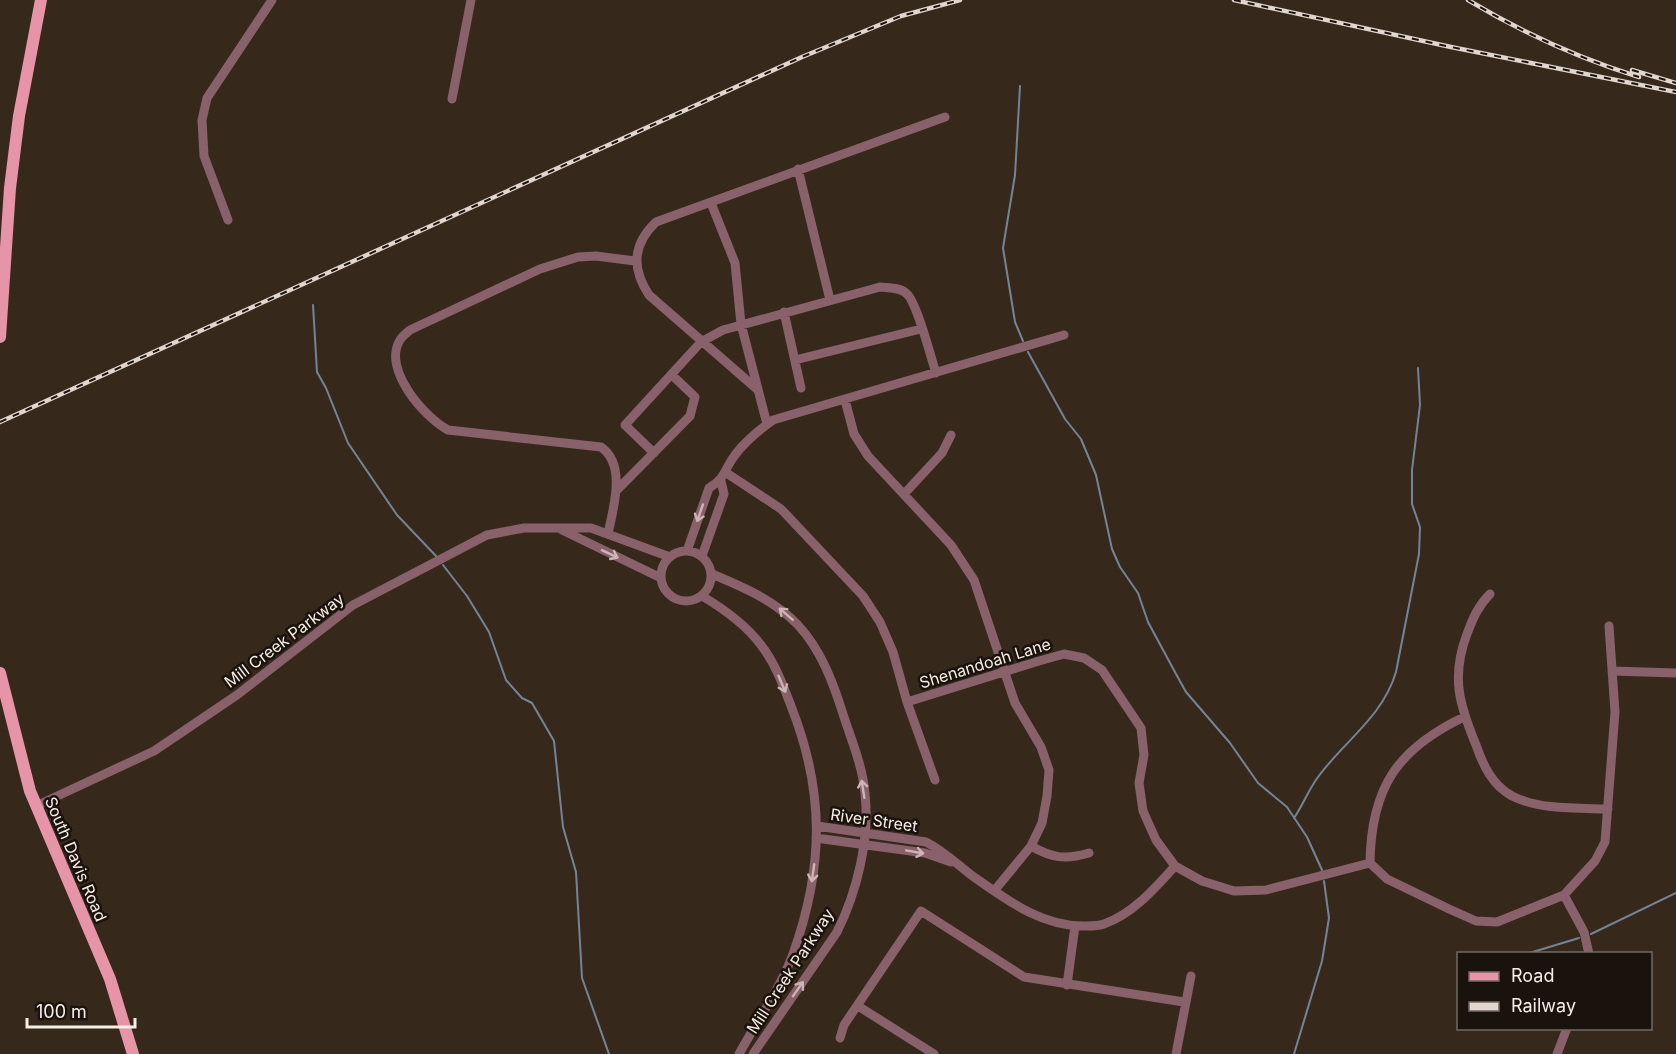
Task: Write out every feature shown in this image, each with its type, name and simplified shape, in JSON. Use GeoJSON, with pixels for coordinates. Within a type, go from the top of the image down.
{"type":"FeatureCollection","features":[{"type":"Feature","properties":{"kind":"main road"},"geometry":{"type":"LineString","coordinates":[[0,337],[10,188],[20,116],[41,0]]}},
{"type":"Feature","properties":{"kind":"main road","name":"South Davis Road"},"geometry":{"type":"LineString","coordinates":[[0,673],[17,746],[36,806],[110,979],[133,1054]]}},
{"type":"Feature","properties":{"kind":"street"},"geometry":{"type":"LineString","coordinates":[[228,220],[204,156],[202,120],[207,98],[272,0]]}},
{"type":"Feature","properties":{"kind":"street"},"geometry":{"type":"LineString","coordinates":[[452,99],[471,0]]}},
{"type":"Feature","properties":{"kind":"street"},"geometry":{"type":"LineString","coordinates":[[758,390],[649,295],[640,282],[635,261],[645,232],[656,222],[945,117]]}},
{"type":"Feature","properties":{"kind":"street"},"geometry":{"type":"LineString","coordinates":[[798,169],[830,300]]}},
{"type":"Feature","properties":{"kind":"street"},"geometry":{"type":"LineString","coordinates":[[711,203],[735,263],[741,324],[767,424]]}},
{"type":"Feature","properties":{"kind":"street"},"geometry":{"type":"LineString","coordinates":[[608,534],[616,491],[614,470],[608,452],[601,447],[448,430],[434,422],[417,405],[397,366],[396,354],[399,340],[410,330],[540,269],[578,257],[596,256],[635,261]]}},
{"type":"Feature","properties":{"kind":"street"},"geometry":{"type":"LineString","coordinates":[[654,453],[625,425],[639,407],[702,342],[723,330],[741,324],[880,288],[897,289],[908,294],[936,373]]}},
{"type":"Feature","properties":{"kind":"street"},"geometry":{"type":"LineString","coordinates":[[784,312],[801,388]]}},
{"type":"Feature","properties":{"kind":"street"},"geometry":{"type":"LineString","coordinates":[[795,360],[921,328]]}},
{"type":"Feature","properties":{"kind":"street"},"geometry":{"type":"LineString","coordinates":[[687,551],[709,488],[721,481],[733,457],[752,435],[773,420],[1064,335]]}},
{"type":"Feature","properties":{"kind":"street"},"geometry":{"type":"LineString","coordinates":[[616,491],[690,416],[695,397],[672,375]]}},
{"type":"Feature","properties":{"kind":"street"},"geometry":{"type":"LineString","coordinates":[[844,400],[854,434],[868,456],[905,493],[951,545],[974,580],[1015,703],[1041,747],[1048,770],[1047,796],[1042,822],[1030,846],[994,891]]}},
{"type":"Feature","properties":{"kind":"street"},"geometry":{"type":"LineString","coordinates":[[905,493],[942,453],[951,435]]}},
{"type":"Feature","properties":{"kind":"street"},"geometry":{"type":"LineString","coordinates":[[726,472],[781,509],[863,596],[880,622],[893,652],[907,702],[935,780]]}},
{"type":"Feature","properties":{"kind":"street"},"geometry":{"type":"LineString","coordinates":[[702,556],[724,494],[721,481]]}},
{"type":"Feature","properties":{"kind":"street","name":"Mill Creek Parkway"},"geometry":{"type":"LineString","coordinates":[[36,806],[154,751],[237,695],[353,605],[487,535],[524,528],[591,528],[670,556]]}},
{"type":"Feature","properties":{"kind":"street"},"geometry":{"type":"LineString","coordinates":[[560,529],[661,578]]}},
{"type":"Feature","properties":{"kind":"street"},"geometry":{"type":"LineString","coordinates":[[687,551],[702,556],[710,566],[712,574],[711,582],[702,596],[687,601],[679,600],[665,590],[661,578],[663,565],[670,556],[687,551]]}},
{"type":"Feature","properties":{"kind":"street","name":"Mill Creek Parkway"},"geometry":{"type":"LineString","coordinates":[[712,574],[773,603],[814,644],[834,684],[858,762],[865,794],[864,832],[856,884],[837,932],[753,1054]]}},
{"type":"Feature","properties":{"kind":"street"},"geometry":{"type":"LineString","coordinates":[[1490,594],[1479,605],[1457,673],[1464,717],[1489,774],[1511,795],[1524,801],[1561,807],[1608,809]]}},
{"type":"Feature","properties":{"kind":"street","name":"Mill Creek Parkway"},"geometry":{"type":"LineString","coordinates":[[702,596],[739,622],[760,644],[771,660],[796,718],[811,770],[818,807],[809,903],[792,956],[773,996],[739,1054]]}},
{"type":"Feature","properties":{"kind":"street"},"geometry":{"type":"LineString","coordinates":[[1370,863],[1387,879],[1476,921],[1497,922],[1564,895],[1595,861],[1605,842],[1615,712],[1609,626]]}},
{"type":"Feature","properties":{"kind":"street","name":"Shenandoah Lane"},"geometry":{"type":"LineString","coordinates":[[907,702],[1064,654],[1084,658],[1102,670],[1141,728],[1144,755],[1139,783],[1143,811],[1156,840],[1175,866]]}},
{"type":"Feature","properties":{"kind":"street"},"geometry":{"type":"LineString","coordinates":[[1612,671],[1676,673]]}},
{"type":"Feature","properties":{"kind":"street"},"geometry":{"type":"LineString","coordinates":[[1370,863],[1374,811],[1385,785],[1404,758],[1428,737],[1464,717]]}},
{"type":"Feature","properties":{"kind":"street","name":"River Street"},"geometry":{"type":"LineString","coordinates":[[817,826],[926,842],[940,849],[994,891],[1033,915],[1067,926],[1103,925],[1126,913],[1150,893],[1175,866]]}},
{"type":"Feature","properties":{"kind":"street","name":"River Street"},"geometry":{"type":"LineString","coordinates":[[816,838],[925,853],[957,864]]}},
{"type":"Feature","properties":{"kind":"street"},"geometry":{"type":"LineString","coordinates":[[1030,846],[1048,856],[1068,859],[1089,852]]}},
{"type":"Feature","properties":{"kind":"street"},"geometry":{"type":"LineString","coordinates":[[1175,866],[1202,881],[1234,891],[1266,890],[1370,863]]}},
{"type":"Feature","properties":{"kind":"street"},"geometry":{"type":"LineString","coordinates":[[1564,895],[1586,939],[1589,952]]}},
{"type":"Feature","properties":{"kind":"street"},"geometry":{"type":"LineString","coordinates":[[840,1038],[844,1025],[921,911],[1024,977],[1067,986],[1184,1002]]}},
{"type":"Feature","properties":{"kind":"street"},"geometry":{"type":"LineString","coordinates":[[1067,986],[1075,926]]}},
{"type":"Feature","properties":{"kind":"street"},"geometry":{"type":"LineString","coordinates":[[1176,1054],[1184,1002],[1191,976]]}},
{"type":"Feature","properties":{"kind":"street"},"geometry":{"type":"LineString","coordinates":[[858,1006],[934,1054]]}},
{"type":"Feature","properties":{"kind":"street"},"geometry":{"type":"LineString","coordinates":[[1557,1054],[1567,1030]]}},
{"type":"Feature","properties":{"kind":"waterway"},"geometry":{"type":"LineString","coordinates":[[1020,86],[1015,175],[1003,248],[1015,322],[1023,341]]}},
{"type":"Feature","properties":{"kind":"waterway"},"geometry":{"type":"LineString","coordinates":[[313,305],[317,372],[326,388],[348,443],[397,515],[436,556]]}},
{"type":"Feature","properties":{"kind":"waterway"},"geometry":{"type":"LineString","coordinates":[[1028,352],[1065,419],[1081,439],[1096,475],[1112,549],[1120,567],[1138,593],[1148,622],[1186,692],[1230,743],[1258,783],[1287,807],[1307,837],[1322,870]]}},
{"type":"Feature","properties":{"kind":"waterway"},"geometry":{"type":"LineString","coordinates":[[1294,818],[1318,777],[1382,703],[1396,672],[1419,554],[1420,527],[1412,504],[1412,470],[1420,405],[1418,368]]}},
{"type":"Feature","properties":{"kind":"waterway"},"geometry":{"type":"LineString","coordinates":[[443,565],[467,596],[489,632],[506,680],[522,698],[532,703],[554,741],[563,827],[576,872],[582,978],[609,1054]]}},
{"type":"Feature","properties":{"kind":"waterway"},"geometry":{"type":"LineString","coordinates":[[1294,1054],[1322,961],[1329,918],[1324,881]]}},
{"type":"Feature","properties":{"kind":"waterway"},"geometry":{"type":"LineString","coordinates":[[1591,934],[1676,893]]}},
{"type":"Feature","properties":{"kind":"waterway"},"geometry":{"type":"LineString","coordinates":[[1533,952],[1579,938]]}},
{"type":"Feature","properties":{"kind":"railway"},"geometry":{"type":"LineString","coordinates":[[0,422],[802,57],[901,16],[960,0]]}},
{"type":"Feature","properties":{"kind":"railway"},"geometry":{"type":"LineString","coordinates":[[1234,0],[1676,92]]}},
{"type":"Feature","properties":{"kind":"railway"},"geometry":{"type":"LineString","coordinates":[[1468,0],[1551,44],[1639,77]]}},
{"type":"Feature","properties":{"kind":"railway"},"geometry":{"type":"LineString","coordinates":[[1632,70],[1676,83]]}}]}
